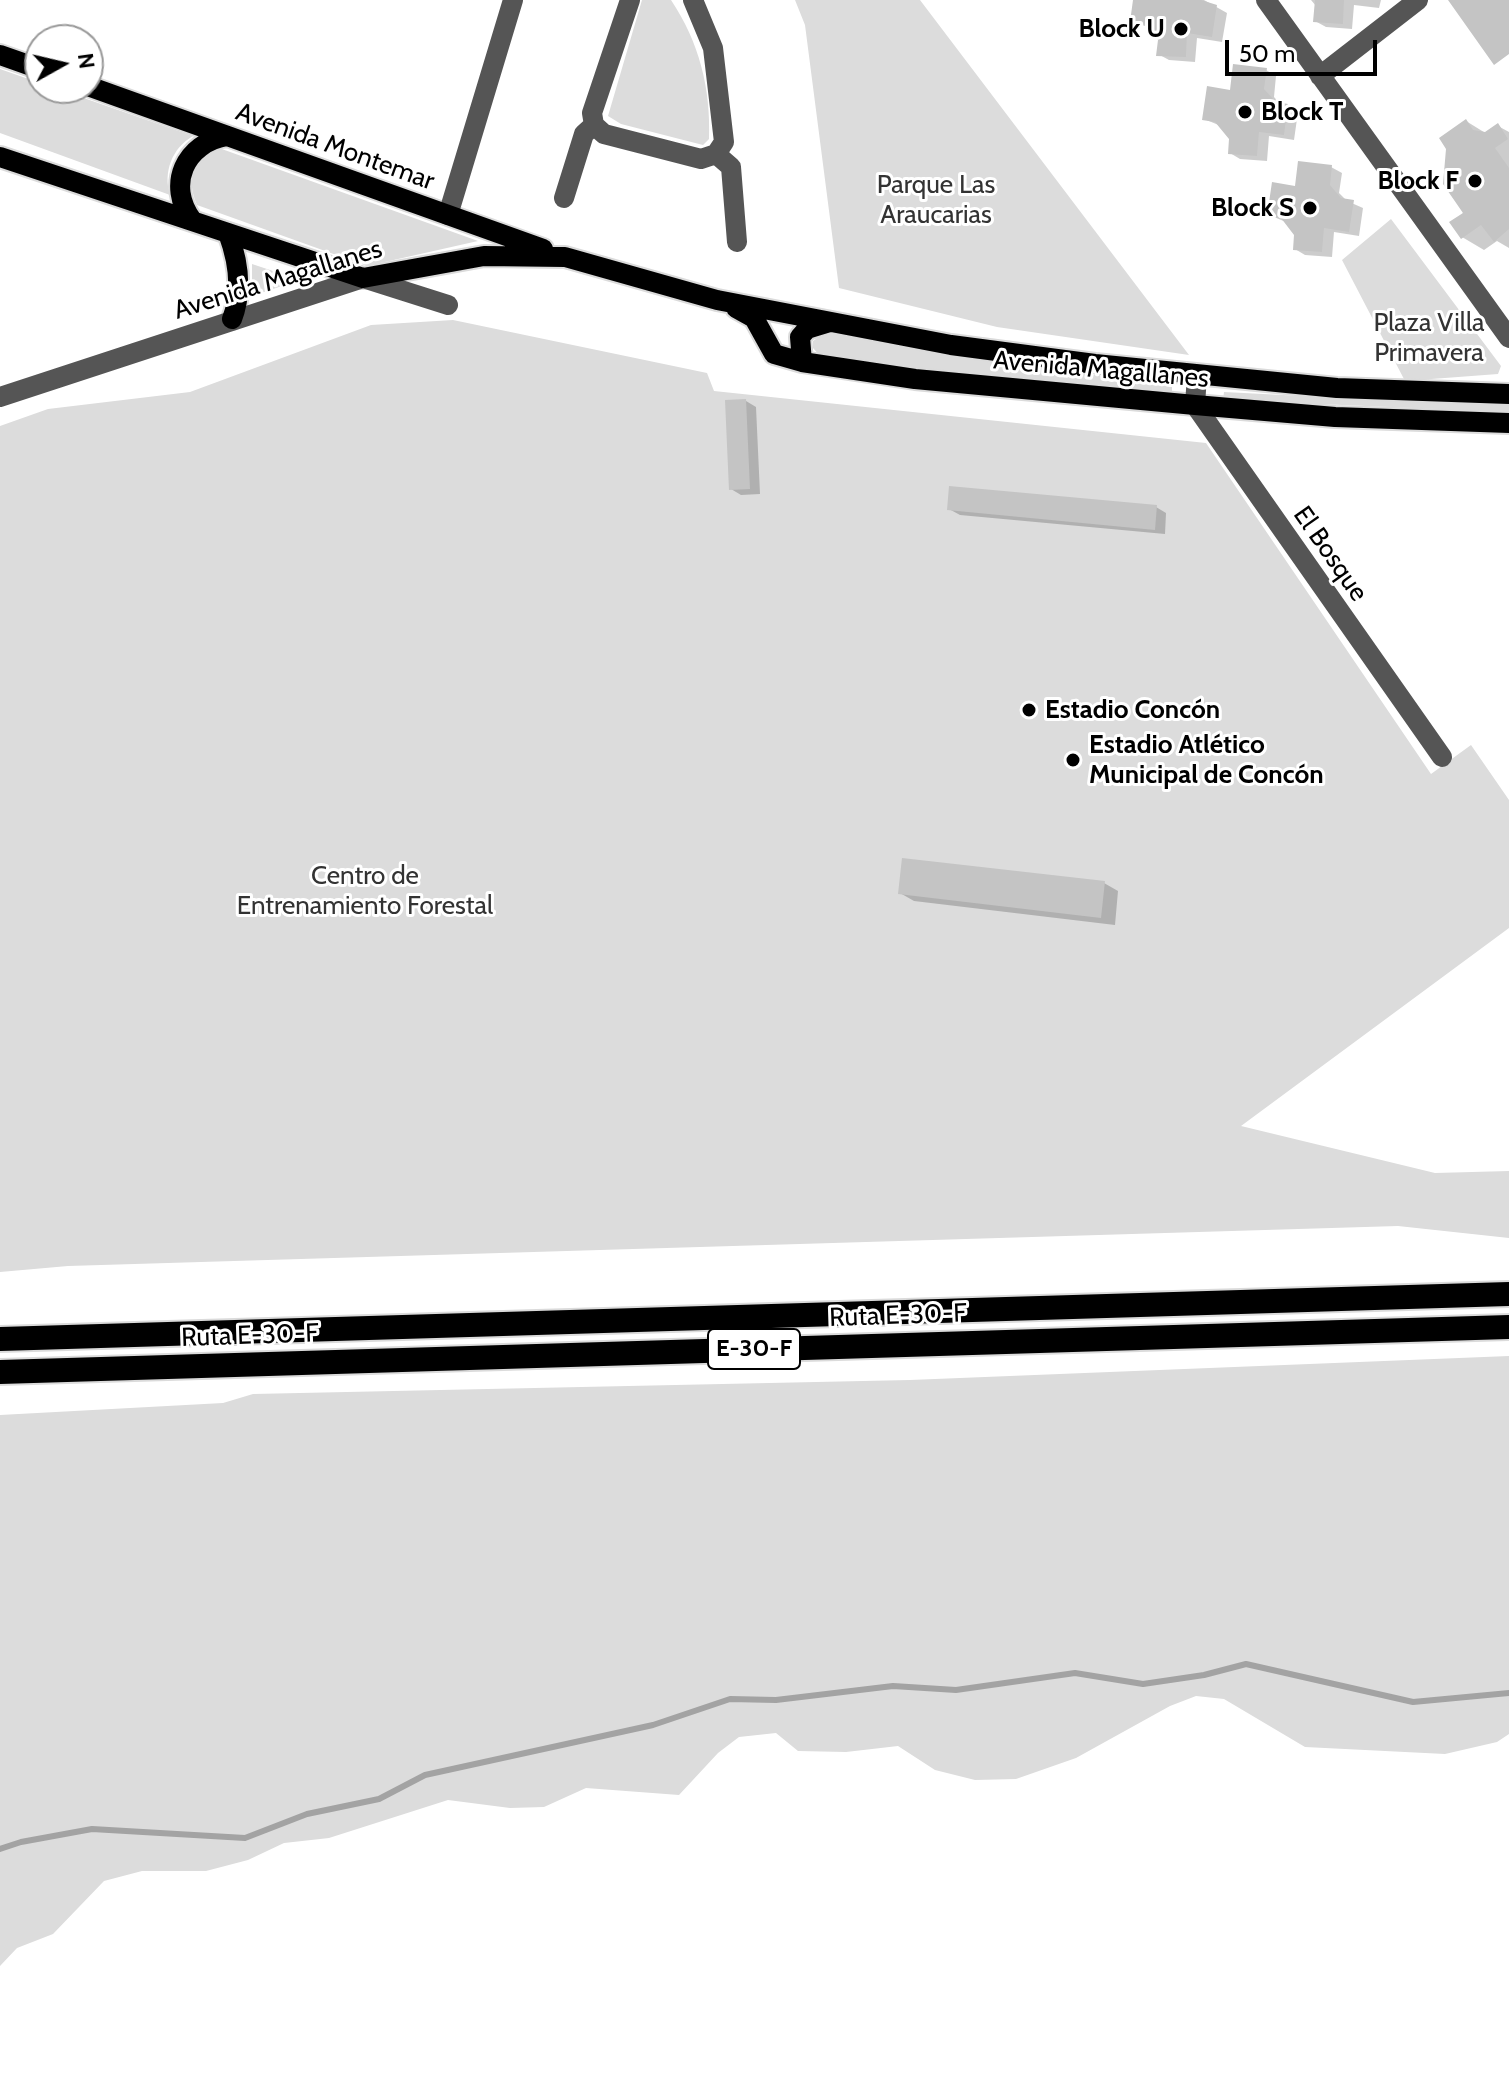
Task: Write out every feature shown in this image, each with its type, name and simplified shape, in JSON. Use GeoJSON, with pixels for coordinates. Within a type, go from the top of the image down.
{"type":"FeatureCollection","features":[{"type":"Feature","properties":{"kind":"highway","name":"Ruta E-30-F"},"geometry":{"type":"LineString","coordinates":[[0,1339],[1509,1294]]}},
{"type":"Feature","properties":{"kind":"highway","name":"Ruta E-30-F"},"geometry":{"type":"LineString","coordinates":[[0,1372],[1509,1327]]}},
{"type":"Feature","properties":{"kind":"main road"},"geometry":{"type":"LineString","coordinates":[[0,55],[24,63]]}},
{"type":"Feature","properties":{"kind":"main road","name":"Avenida Montemar"},"geometry":{"type":"LineString","coordinates":[[104,92],[565,257]]}},
{"type":"Feature","properties":{"kind":"main road"},"geometry":{"type":"LineString","coordinates":[[192,220],[180,195],[183,166],[206,142],[227,136]]}},
{"type":"Feature","properties":{"kind":"main road"},"geometry":{"type":"LineString","coordinates":[[0,157],[363,278]]}},
{"type":"Feature","properties":{"kind":"main road"},"geometry":{"type":"LineString","coordinates":[[228,233],[237,270],[237,306],[232,319]]}},
{"type":"Feature","properties":{"kind":"main road","name":"Avenida Magallanes"},"geometry":{"type":"LineString","coordinates":[[363,278],[484,256],[565,257],[717,300],[951,345],[1197,375],[1337,388],[1509,394]]}},
{"type":"Feature","properties":{"kind":"main road","name":"Avenida Magallanes"},"geometry":{"type":"LineString","coordinates":[[717,300],[754,318],[774,354],[802,362],[915,379],[1195,405],[1335,417],[1509,423]]}},
{"type":"Feature","properties":{"kind":"main road"},"geometry":{"type":"LineString","coordinates":[[802,362],[800,337],[807,329],[831,322]]}},
{"type":"Feature","properties":{"kind":"street"},"geometry":{"type":"LineString","coordinates":[[448,215],[513,0]]}},
{"type":"Feature","properties":{"kind":"street"},"geometry":{"type":"LineString","coordinates":[[630,0],[592,113],[594,125],[604,134],[701,159],[716,154],[724,142],[713,48],[693,0]]}},
{"type":"Feature","properties":{"kind":"street"},"geometry":{"type":"LineString","coordinates":[[1266,0],[1509,338]]}},
{"type":"Feature","properties":{"kind":"street"},"geometry":{"type":"LineString","coordinates":[[1320,76],[1418,0]]}},
{"type":"Feature","properties":{"kind":"street"},"geometry":{"type":"LineString","coordinates":[[564,198],[584,134],[594,125]]}},
{"type":"Feature","properties":{"kind":"street"},"geometry":{"type":"LineString","coordinates":[[716,154],[731,167],[737,242]]}},
{"type":"Feature","properties":{"kind":"street"},"geometry":{"type":"LineString","coordinates":[[363,278],[448,305]]}},
{"type":"Feature","properties":{"kind":"street","name":"Avenida Magallanes"},"geometry":{"type":"LineString","coordinates":[[0,397],[363,278]]}},
{"type":"Feature","properties":{"kind":"street"},"geometry":{"type":"LineString","coordinates":[[1195,405],[1197,375]]}},
{"type":"Feature","properties":{"kind":"street","name":"El Bosque"},"geometry":{"type":"LineString","coordinates":[[1195,405],[1442,757]]}},
{"type":"Feature","properties":{"kind":"green space"},"geometry":{"type":"Polygon","coordinates":[[[642,0],[671,0],[689,32],[701,66],[708,102],[709,139],[703,145],[621,124],[608,116],[642,0]]]}},
{"type":"Feature","properties":{"kind":"green space","name":"Parque Las Araucarias"},"geometry":{"type":"Polygon","coordinates":[[[795,0],[920,0],[1189,355],[997,327],[839,288],[805,25],[795,0]]]}},
{"type":"Feature","properties":{"kind":"green space"},"geometry":{"type":"Polygon","coordinates":[[[0,69],[24,77],[24,104],[101,104],[193,136],[180,147],[171,161],[168,178],[170,195],[0,133],[0,69]]]}},
{"type":"Feature","properties":{"kind":"green space"},"geometry":{"type":"Polygon","coordinates":[[[219,148],[478,241],[367,266],[197,205],[192,187],[194,171],[203,158],[219,148]]]}},
{"type":"Feature","properties":{"kind":"green space","name":"Plaza Villa Primavera"},"geometry":{"type":"Polygon","coordinates":[[[1391,219],[1501,366],[1498,374],[1405,381],[1342,260],[1391,219]]]}},
{"type":"Feature","properties":{"kind":"green space"},"geometry":{"type":"Polygon","coordinates":[[[252,264],[300,280],[252,296],[252,264]]]}},
{"type":"Feature","properties":{"kind":"green space","name":"Centro de Entrenamiento Forestal"},"geometry":{"type":"Polygon","coordinates":[[[453,320],[707,373],[714,391],[1206,443],[1431,774],[1471,745],[1509,800],[1509,928],[1241,1126],[1435,1173],[1509,1171],[1509,1238],[1398,1226],[68,1266],[0,1272],[0,426],[48,409],[190,392],[371,325],[453,320]]]}},
{"type":"Feature","properties":{"kind":"green space"},"geometry":{"type":"Polygon","coordinates":[[[826,332],[925,351],[1172,382],[1172,394],[922,371],[821,357],[813,348],[813,341],[826,332]]]}},
{"type":"Feature","properties":{"kind":"green space"},"geometry":{"type":"Polygon","coordinates":[[[1224,392],[1401,401],[1509,402],[1509,412],[1223,400],[1224,392]]]}},
{"type":"Feature","properties":{"kind":"green space"},"geometry":{"type":"Polygon","coordinates":[[[1509,1356],[1509,1734],[1497,1742],[1445,1754],[1305,1747],[1224,1699],[1196,1696],[1170,1706],[1076,1758],[1016,1779],[975,1780],[935,1770],[898,1746],[846,1752],[798,1751],[776,1733],[739,1737],[718,1753],[679,1795],[586,1788],[544,1807],[510,1808],[448,1800],[329,1838],[284,1843],[248,1860],[206,1871],[142,1871],[104,1881],[53,1934],[17,1948],[0,1966],[0,1415],[223,1403],[253,1394],[910,1380],[1509,1356]]]}},
{"type":"Feature","properties":{"kind":"building","name":"Block U"},"geometry":{"type":"Polygon","coordinates":[[[1133,0],[1201,0],[1217,5],[1212,37],[1187,33],[1186,57],[1156,56],[1158,40],[1144,24],[1130,22],[1133,0]]]}},
{"type":"Feature","properties":{"kind":"building"},"geometry":{"type":"Polygon","coordinates":[[[1315,0],[1344,0],[1343,24],[1313,22],[1315,0]]]}},
{"type":"Feature","properties":{"kind":"building"},"geometry":{"type":"Polygon","coordinates":[[[1448,0],[1509,0],[1509,54],[1494,65],[1448,0]]]}},
{"type":"Feature","properties":{"kind":"building","name":"Block T"},"geometry":{"type":"Polygon","coordinates":[[[1233,64],[1267,68],[1264,89],[1276,102],[1288,104],[1284,135],[1259,132],[1257,156],[1228,154],[1229,139],[1215,122],[1202,120],[1207,86],[1230,90],[1233,64]]]}},
{"type":"Feature","properties":{"kind":"building","name":"Block F"},"geometry":{"type":"Polygon","coordinates":[[[1466,119],[1473,130],[1485,132],[1498,123],[1508,139],[1495,148],[1509,168],[1509,229],[1494,242],[1481,225],[1461,239],[1449,222],[1463,213],[1443,184],[1446,149],[1439,138],[1466,119]]]}},
{"type":"Feature","properties":{"kind":"building","name":"Block S"},"geometry":{"type":"Polygon","coordinates":[[[1298,161],[1332,165],[1330,185],[1341,198],[1354,200],[1349,232],[1324,228],[1322,252],[1293,250],[1294,235],[1281,218],[1267,216],[1272,182],[1295,186],[1298,161]]]}},
{"type":"Feature","properties":{"kind":"building"},"geometry":{"type":"Polygon","coordinates":[[[746,399],[750,489],[729,490],[725,400],[746,399]]]}},
{"type":"Feature","properties":{"kind":"building"},"geometry":{"type":"Polygon","coordinates":[[[949,486],[1157,505],[1155,530],[947,510],[949,486]]]}},
{"type":"Feature","properties":{"kind":"building"},"geometry":{"type":"Polygon","coordinates":[[[902,858],[1105,881],[1101,918],[898,894],[902,858]]]}},
{"type":"Feature","properties":{"kind":"waterway"},"geometry":{"type":"LineString","coordinates":[[0,1849],[92,1829],[245,1838],[307,1814],[379,1799],[425,1775],[653,1725],[730,1699],[776,1700],[893,1686],[956,1690],[1075,1673],[1143,1684],[1204,1675],[1246,1664],[1413,1702],[1509,1693]]}},
{"type":"Feature","properties":{"kind":"place","name":"Block U"},"geometry":{"type":"Point","coordinates":[1181,29]}},
{"type":"Feature","properties":{"kind":"place","name":"Block T"},"geometry":{"type":"Point","coordinates":[1245,112]}},
{"type":"Feature","properties":{"kind":"place","name":"Block F"},"geometry":{"type":"Point","coordinates":[1475,181]}},
{"type":"Feature","properties":{"kind":"place","name":"Block S"},"geometry":{"type":"Point","coordinates":[1310,208]}},
{"type":"Feature","properties":{"kind":"place","name":"Estadio Concón"},"geometry":{"type":"Point","coordinates":[1029,710]}},
{"type":"Feature","properties":{"kind":"place","name":"Estadio Atlético Municipal de Concón"},"geometry":{"type":"Point","coordinates":[1073,760]}}]}
